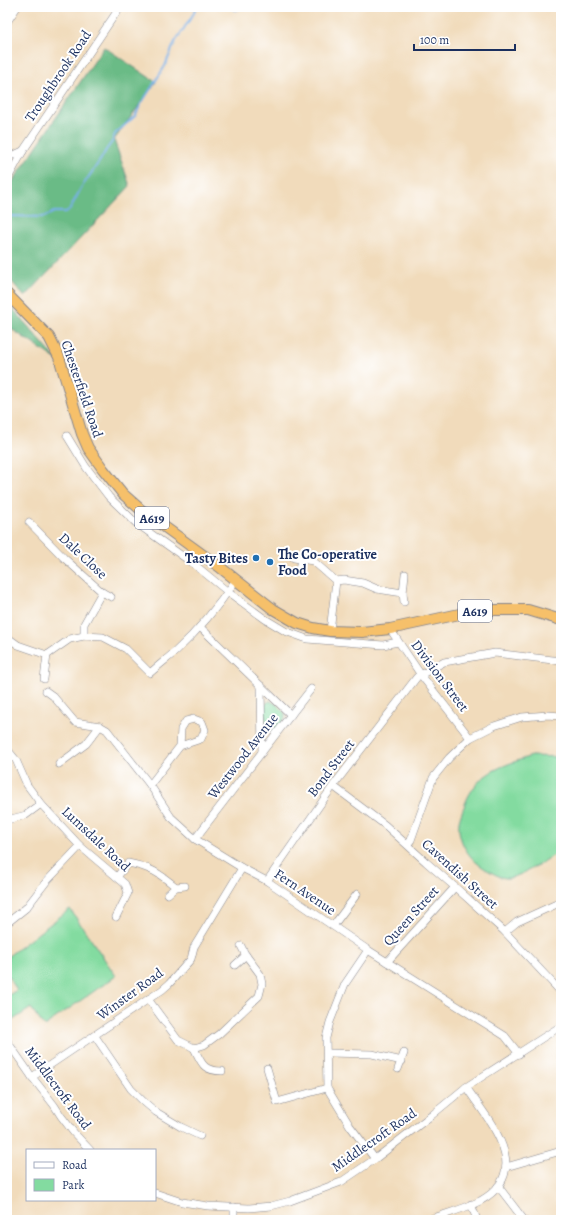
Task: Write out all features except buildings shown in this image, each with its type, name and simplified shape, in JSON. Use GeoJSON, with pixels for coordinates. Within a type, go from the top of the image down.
{"type":"FeatureCollection","features":[{"type":"Feature","properties":{"kind":"highway","name":"Chesterfield Road"},"geometry":{"type":"LineString","coordinates":[[7,294],[49,337],[59,357],[82,434],[88,448],[123,494],[140,509],[273,609],[298,623],[313,628],[330,631],[362,632],[390,629],[478,610],[528,610],[561,620]]}},
{"type":"Feature","properties":{"kind":"street"},"geometry":{"type":"LineString","coordinates":[[7,22],[18,7]]}},
{"type":"Feature","properties":{"kind":"street","name":"Troughbrook Road"},"geometry":{"type":"LineString","coordinates":[[7,180],[23,151],[120,7]]}},
{"type":"Feature","properties":{"kind":"street"},"geometry":{"type":"LineString","coordinates":[[7,156],[23,151]]}},
{"type":"Feature","properties":{"kind":"street","name":"Chesterfield Road"},"geometry":{"type":"LineString","coordinates":[[67,436],[86,467],[109,497],[136,522],[265,619],[286,632],[307,639],[383,645],[398,642]]}},
{"type":"Feature","properties":{"kind":"street","name":"Dale Close"},"geometry":{"type":"LineString","coordinates":[[29,522],[64,558],[102,592],[84,624],[84,636]]}},
{"type":"Feature","properties":{"kind":"street"},"geometry":{"type":"LineString","coordinates":[[299,569],[297,559],[313,561],[336,581],[344,580],[363,583],[377,590],[403,593]]}},
{"type":"Feature","properties":{"kind":"street"},"geometry":{"type":"LineString","coordinates":[[404,602],[403,593],[405,574]]}},
{"type":"Feature","properties":{"kind":"street"},"geometry":{"type":"LineString","coordinates":[[44,679],[47,655],[70,639],[84,636],[103,637],[126,649],[150,673],[176,651],[200,627],[236,580]]}},
{"type":"Feature","properties":{"kind":"street"},"geometry":{"type":"LineString","coordinates":[[330,631],[336,581]]}},
{"type":"Feature","properties":{"kind":"street"},"geometry":{"type":"LineString","coordinates":[[102,592],[111,597]]}},
{"type":"Feature","properties":{"kind":"street"},"geometry":{"type":"LineString","coordinates":[[200,627],[291,715]]}},
{"type":"Feature","properties":{"kind":"street","name":"Division Street"},"geometry":{"type":"LineString","coordinates":[[390,629],[421,675],[470,738]]}},
{"type":"Feature","properties":{"kind":"street"},"geometry":{"type":"LineString","coordinates":[[7,637],[18,645],[47,655]]}},
{"type":"Feature","properties":{"kind":"street","name":"Bond Street"},"geometry":{"type":"LineString","coordinates":[[267,881],[333,786],[417,677],[444,662],[495,653],[561,660]]}},
{"type":"Feature","properties":{"kind":"street"},"geometry":{"type":"LineString","coordinates":[[261,686],[262,752]]}},
{"type":"Feature","properties":{"kind":"street","name":"Westwood Avenue"},"geometry":{"type":"LineString","coordinates":[[195,839],[311,689]]}},
{"type":"Feature","properties":{"kind":"street"},"geometry":{"type":"LineString","coordinates":[[46,691],[53,696],[75,722],[100,726],[86,744],[58,764]]}},
{"type":"Feature","properties":{"kind":"street"},"geometry":{"type":"LineString","coordinates":[[408,844],[411,840],[433,778],[449,758],[470,738],[494,726],[522,717],[548,715],[561,716]]}},
{"type":"Feature","properties":{"kind":"street","name":"Fern Avenue"},"geometry":{"type":"LineString","coordinates":[[100,726],[107,730],[150,784],[170,817],[195,839],[242,868],[267,881],[368,950],[505,1036],[519,1054]]}},
{"type":"Feature","properties":{"kind":"street"},"geometry":{"type":"LineString","coordinates":[[150,784],[180,746]]}},
{"type":"Feature","properties":{"kind":"street","name":"Lumsdale Road"},"geometry":{"type":"LineString","coordinates":[[7,749],[16,760],[27,785],[41,804],[80,846],[125,884],[128,893],[116,917]]}},
{"type":"Feature","properties":{"kind":"street","name":"Cavendish Street"},"geometry":{"type":"LineString","coordinates":[[333,786],[408,844],[426,862],[505,932],[561,992]]}},
{"type":"Feature","properties":{"kind":"street"},"geometry":{"type":"LineString","coordinates":[[7,820],[26,815],[41,804]]}},
{"type":"Feature","properties":{"kind":"street"},"geometry":{"type":"LineString","coordinates":[[7,923],[26,908],[46,882],[80,846]]}},
{"type":"Feature","properties":{"kind":"street"},"geometry":{"type":"LineString","coordinates":[[117,877],[128,863],[143,866],[161,875],[176,887]]}},
{"type":"Feature","properties":{"kind":"street","name":"Winster Road"},"geometry":{"type":"LineString","coordinates":[[32,1077],[95,1036],[169,984],[191,959],[194,947],[242,868]]}},
{"type":"Feature","properties":{"kind":"street"},"geometry":{"type":"LineString","coordinates":[[168,894],[176,887],[185,886]]}},
{"type":"Feature","properties":{"kind":"street","name":"Queen Street"},"geometry":{"type":"LineString","coordinates":[[387,962],[455,887]]}},
{"type":"Feature","properties":{"kind":"street"},"geometry":{"type":"LineString","coordinates":[[334,926],[357,894]]}},
{"type":"Feature","properties":{"kind":"street"},"geometry":{"type":"LineString","coordinates":[[505,932],[517,922],[561,902]]}},
{"type":"Feature","properties":{"kind":"street"},"geometry":{"type":"LineString","coordinates":[[194,1048],[204,1045],[219,1034],[259,996],[262,984],[260,974],[241,946]]}},
{"type":"Feature","properties":{"kind":"street"},"geometry":{"type":"LineString","coordinates":[[368,950],[345,984],[329,1028],[326,1038],[326,1088],[350,1126],[375,1159]]}},
{"type":"Feature","properties":{"kind":"street"},"geometry":{"type":"LineString","coordinates":[[235,965],[246,955]]}},
{"type":"Feature","properties":{"kind":"street"},"geometry":{"type":"LineString","coordinates":[[148,999],[178,1040],[194,1048],[200,1060],[207,1069],[222,1071]]}},
{"type":"Feature","properties":{"kind":"street","name":"Middlecroft Road"},"geometry":{"type":"LineString","coordinates":[[156,1194],[182,1202],[208,1206],[249,1208],[271,1206],[290,1201],[341,1182],[375,1159],[466,1087],[561,1026]]}},
{"type":"Feature","properties":{"kind":"street"},"geometry":{"type":"LineString","coordinates":[[95,1036],[131,1089],[143,1101],[156,1112],[200,1136]]}},
{"type":"Feature","properties":{"kind":"street","name":"Middlecroft Road"},"geometry":{"type":"LineString","coordinates":[[7,1041],[65,1122],[89,1149]]}},
{"type":"Feature","properties":{"kind":"street"},"geometry":{"type":"LineString","coordinates":[[327,1053],[372,1054],[402,1061]]}},
{"type":"Feature","properties":{"kind":"street"},"geometry":{"type":"LineString","coordinates":[[398,1069],[404,1053]]}},
{"type":"Feature","properties":{"kind":"street"},"geometry":{"type":"LineString","coordinates":[[267,1068],[277,1102],[326,1088]]}},
{"type":"Feature","properties":{"kind":"street"},"geometry":{"type":"LineString","coordinates":[[428,1220],[480,1201],[492,1193],[498,1186],[506,1170],[505,1151],[498,1133],[466,1087]]}},
{"type":"Feature","properties":{"kind":"street"},"geometry":{"type":"LineString","coordinates":[[506,1167],[561,1152]]}},
{"type":"Feature","properties":{"kind":"street"},"geometry":{"type":"LineString","coordinates":[[498,1186],[524,1220]]}},
{"type":"Feature","properties":{"kind":"street"},"geometry":{"type":"LineString","coordinates":[[471,1204],[477,1220]]}},
{"type":"Feature","properties":{"kind":"street"},"geometry":{"type":"LineString","coordinates":[[234,1207],[234,1220]]}},
{"type":"Feature","properties":{"kind":"green space"},"geometry":{"type":"Polygon","coordinates":[[[104,47],[156,82],[114,140],[130,186],[25,297],[7,276],[7,190],[104,47]]]}},
{"type":"Feature","properties":{"kind":"green space"},"geometry":{"type":"Polygon","coordinates":[[[7,302],[57,360],[7,326],[7,302]]]}},
{"type":"Feature","properties":{"kind":"green space"},"geometry":{"type":"Polygon","coordinates":[[[270,701],[276,704],[285,713],[285,718],[275,731],[268,731],[266,722],[264,707],[270,701]]]}},
{"type":"Feature","properties":{"kind":"green space"},"geometry":{"type":"Polygon","coordinates":[[[531,756],[561,757],[561,851],[522,874],[506,878],[496,875],[473,860],[462,842],[459,829],[459,820],[469,794],[480,780],[489,773],[501,767],[531,756]]]}},
{"type":"Feature","properties":{"kind":"green space"},"geometry":{"type":"Polygon","coordinates":[[[70,909],[116,976],[44,1026],[31,1008],[7,1024],[7,996],[17,990],[7,974],[7,957],[70,909]]]}},
{"type":"Feature","properties":{"kind":"waterway"},"geometry":{"type":"LineString","coordinates":[[7,218],[11,216],[44,217],[54,212],[66,212],[70,209],[81,188],[112,142],[115,134],[135,116],[165,66],[175,42],[194,13],[196,7]]}},
{"type":"Feature","properties":{"kind":"waterway"},"geometry":{"type":"LineString","coordinates":[[230,7],[236,10],[238,9]]}},
{"type":"Feature","properties":{"kind":"place","name":"Tasty Bites"},"geometry":{"type":"Point","coordinates":[256,558]}},
{"type":"Feature","properties":{"kind":"place","name":"The Co-operative Food"},"geometry":{"type":"Point","coordinates":[270,562]}}]}
